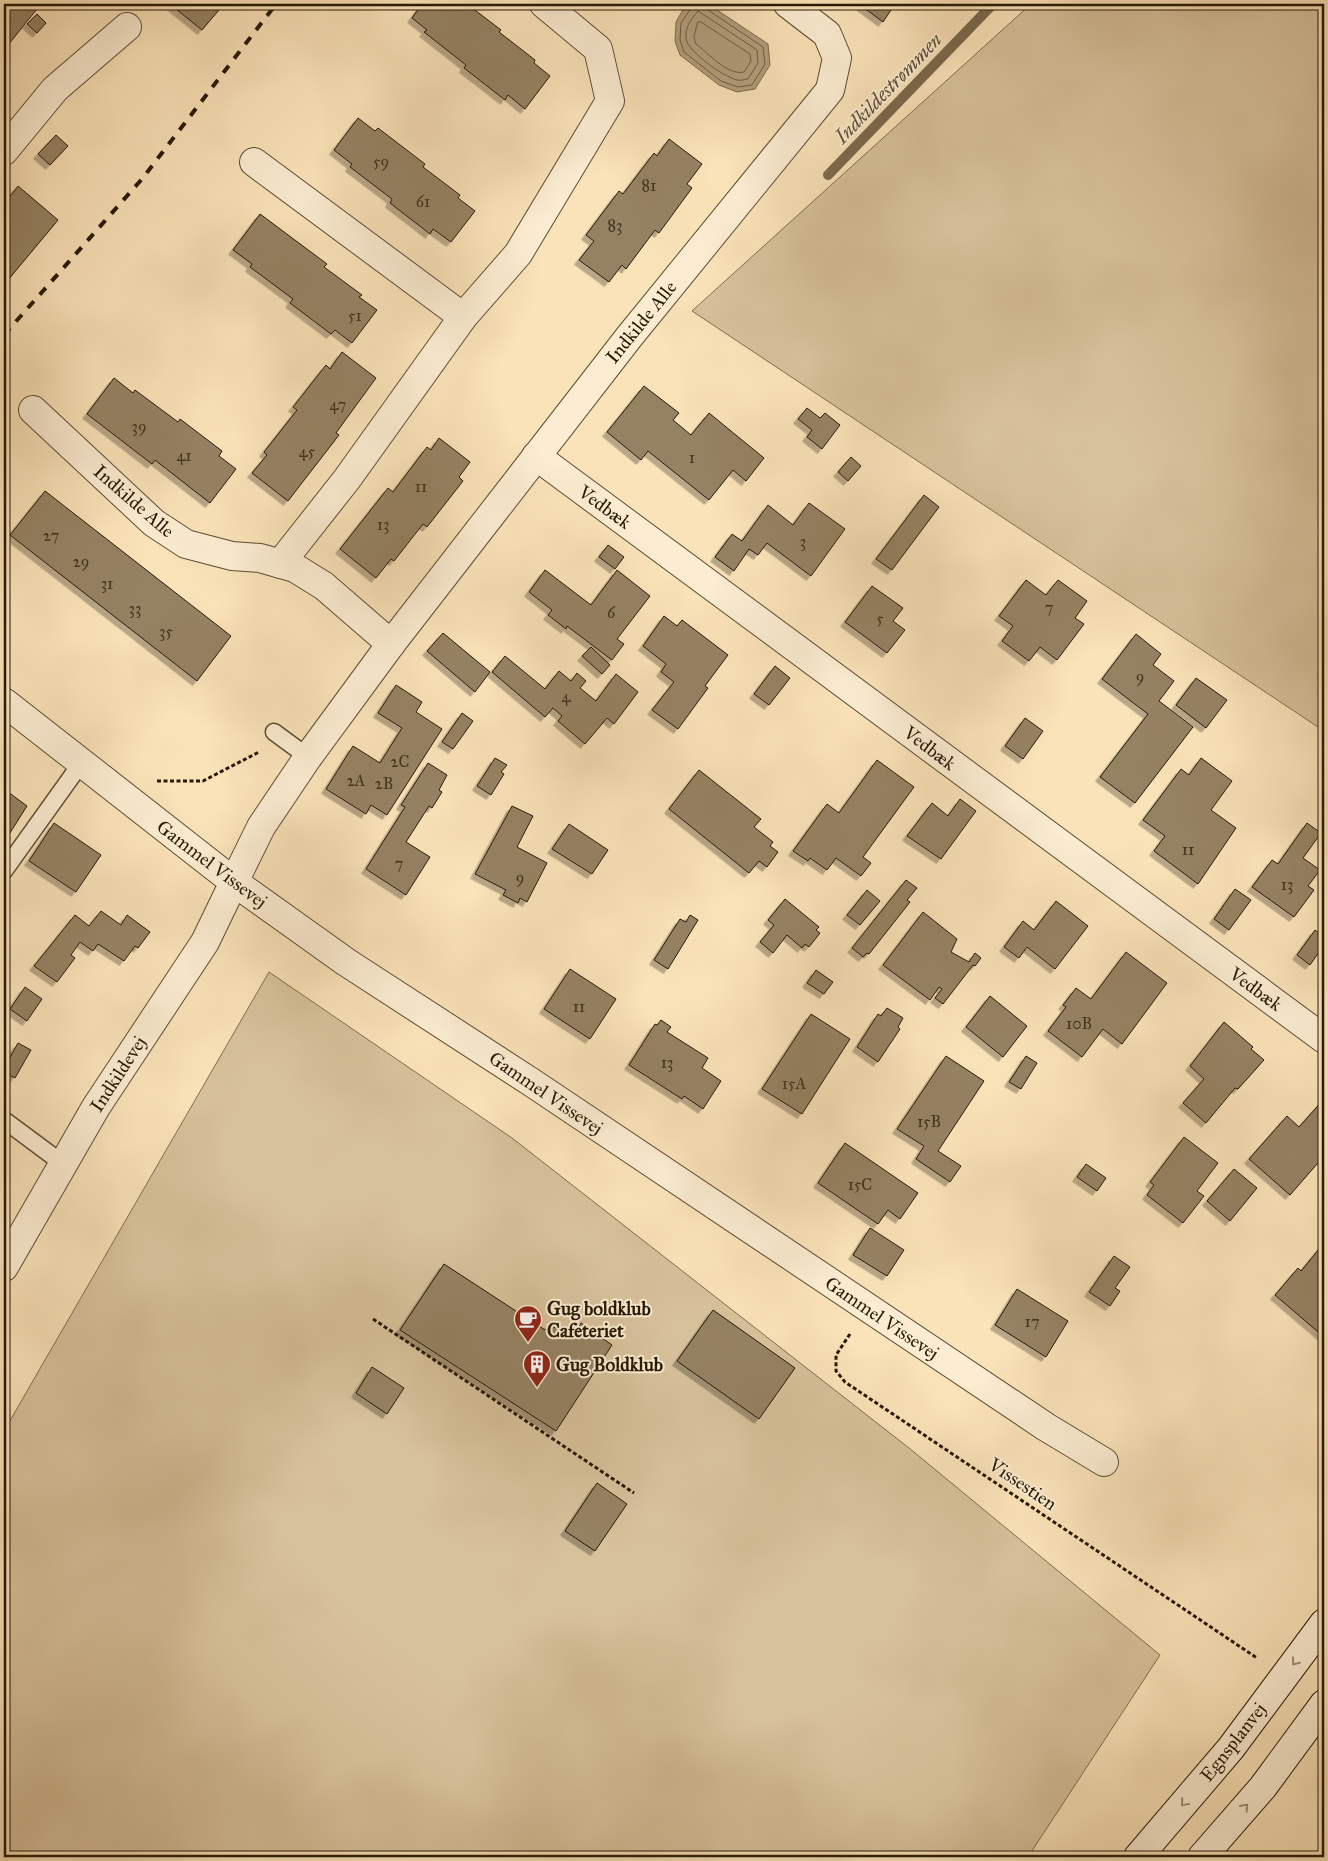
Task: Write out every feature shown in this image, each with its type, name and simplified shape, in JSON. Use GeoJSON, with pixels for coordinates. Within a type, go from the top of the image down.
{"type":"FeatureCollection","features":[{"type":"Feature","properties":{"kind":"street"},"geometry":{"type":"LineString","coordinates":[[280,564],[347,479],[463,317],[518,254],[610,101],[598,49],[544,4]]}},
{"type":"Feature","properties":{"kind":"street","name":"Indkilde Alle"},"geometry":{"type":"LineString","coordinates":[[234,882],[261,827],[290,744],[391,644],[629,337],[830,90],[836,58],[827,34],[788,4]]}},
{"type":"Feature","properties":{"kind":"street"},"geometry":{"type":"LineString","coordinates":[[4,151],[55,89],[127,27]]}},
{"type":"Feature","properties":{"kind":"street"},"geometry":{"type":"LineString","coordinates":[[254,162],[463,317]]}},
{"type":"Feature","properties":{"kind":"street","name":"Indkilde Alle"},"geometry":{"type":"LineString","coordinates":[[34,410],[154,523],[186,544],[232,556],[260,558],[295,568],[324,586],[391,644]]}},
{"type":"Feature","properties":{"kind":"street","name":"Vedbæk"},"geometry":{"type":"LineString","coordinates":[[536,456],[1324,1039]]}},
{"type":"Feature","properties":{"kind":"street","name":"Gammel Vissevej"},"geometry":{"type":"LineString","coordinates":[[4,702],[234,882],[346,962],[531,1082],[1046,1427],[1104,1462]]}},
{"type":"Feature","properties":{"kind":"street","name":"Indkildevej"},"geometry":{"type":"LineString","coordinates":[[4,1267],[62,1163],[205,942],[234,882]]}},
{"type":"Feature","properties":{"kind":"street","name":"Egnsplanvej"},"geometry":{"type":"LineString","coordinates":[[1138,1857],[1231,1748],[1324,1623]]}},
{"type":"Feature","properties":{"kind":"street"},"geometry":{"type":"LineString","coordinates":[[1202,1857],[1263,1787],[1324,1704]]}},
{"type":"Feature","properties":{"kind":"lane"},"geometry":{"type":"LineString","coordinates":[[4,871],[82,762]]}},
{"type":"Feature","properties":{"kind":"lane"},"geometry":{"type":"LineString","coordinates":[[4,1120],[62,1163]]}},
{"type":"Feature","properties":{"kind":"path"},"geometry":{"type":"LineString","coordinates":[[104,780],[203,781],[260,751],[290,744]]}},
{"type":"Feature","properties":{"kind":"path","name":"Vissestien"},"geometry":{"type":"LineString","coordinates":[[868,1308],[836,1355],[836,1371],[845,1382],[1257,1658]]}},
{"type":"Feature","properties":{"kind":"path"},"geometry":{"type":"LineString","coordinates":[[373,1319],[634,1493]]}},
{"type":"Feature","properties":{"kind":"shaded area"},"geometry":{"type":"Polygon","coordinates":[[[1031,4],[1324,4],[1324,731],[692,311],[1031,4]]]}},
{"type":"Feature","properties":{"kind":"shaded area"},"geometry":{"type":"Polygon","coordinates":[[[269,972],[512,1138],[909,1448],[1160,1655],[1028,1857],[4,1857],[4,1431],[269,972]]]}},
{"type":"Feature","properties":{"kind":"water"},"geometry":{"type":"Polygon","coordinates":[[[694,4],[708,4],[768,44],[770,65],[755,89],[737,92],[719,85],[680,55],[675,41],[676,22],[684,8],[694,4]]]}},
{"type":"Feature","properties":{"kind":"building"},"geometry":{"type":"Polygon","coordinates":[[[4,4],[41,4],[4,50],[4,4]]]}},
{"type":"Feature","properties":{"kind":"building"},"geometry":{"type":"Polygon","coordinates":[[[172,4],[224,4],[202,30],[172,4]]]}},
{"type":"Feature","properties":{"kind":"building"},"geometry":{"type":"Polygon","coordinates":[[[422,4],[467,4],[501,30],[499,32],[535,60],[534,63],[550,76],[525,109],[508,95],[505,100],[464,68],[466,65],[424,32],[427,30],[412,18],[422,4]]]}},
{"type":"Feature","properties":{"kind":"building"},"geometry":{"type":"Polygon","coordinates":[[[859,4],[882,4],[891,10],[883,22],[859,4]]]}},
{"type":"Feature","properties":{"kind":"building"},"geometry":{"type":"Polygon","coordinates":[[[37,14],[46,23],[37,33],[27,24],[37,14]]]}},
{"type":"Feature","properties":{"kind":"building"},"geometry":{"type":"Polygon","coordinates":[[[358,118],[375,131],[378,128],[425,164],[423,167],[460,195],[458,198],[475,211],[451,242],[433,229],[430,234],[390,203],[392,199],[350,167],[352,164],[334,150],[358,118]]]}},
{"type":"Feature","properties":{"kind":"building"},"geometry":{"type":"Polygon","coordinates":[[[56,135],[68,146],[50,165],[38,154],[56,135]]]}},
{"type":"Feature","properties":{"kind":"building"},"geometry":{"type":"Polygon","coordinates":[[[669,139],[702,164],[687,184],[692,188],[659,233],[655,230],[626,269],[622,265],[609,282],[579,260],[594,241],[586,235],[619,191],[623,194],[654,153],[657,156],[669,139]]]}},
{"type":"Feature","properties":{"kind":"building"},"geometry":{"type":"Polygon","coordinates":[[[18,186],[58,220],[8,280],[6,278],[4,280],[4,204],[18,186]]]}},
{"type":"Feature","properties":{"kind":"building"},"geometry":{"type":"Polygon","coordinates":[[[260,214],[327,264],[324,267],[362,295],[359,297],[377,310],[352,343],[335,330],[331,334],[290,303],[293,299],[250,267],[252,264],[233,250],[260,214]]]}},
{"type":"Feature","properties":{"kind":"building"},"geometry":{"type":"Polygon","coordinates":[[[342,352],[376,378],[336,433],[339,435],[288,501],[252,473],[267,455],[264,452],[297,410],[293,407],[326,365],[330,369],[342,352]]]}},
{"type":"Feature","properties":{"kind":"building"},"geometry":{"type":"Polygon","coordinates":[[[114,378],[133,393],[135,390],[178,422],[180,419],[222,451],[219,456],[236,469],[210,503],[155,460],[152,464],[87,414],[114,378]]]}},
{"type":"Feature","properties":{"kind":"building"},"geometry":{"type":"Polygon","coordinates":[[[644,386],[679,413],[673,420],[691,435],[709,413],[764,458],[746,481],[733,470],[709,500],[648,451],[641,460],[607,432],[644,386]]]}},
{"type":"Feature","properties":{"kind":"building"},"geometry":{"type":"Polygon","coordinates":[[[807,408],[820,418],[825,413],[840,425],[822,449],[807,437],[812,430],[798,419],[807,408]]]}},
{"type":"Feature","properties":{"kind":"building"},"geometry":{"type":"Polygon","coordinates":[[[439,438],[470,462],[459,477],[463,481],[427,527],[423,524],[394,561],[391,559],[376,578],[340,549],[388,488],[393,492],[427,447],[431,450],[439,438]]]}},
{"type":"Feature","properties":{"kind":"building"},"geometry":{"type":"Polygon","coordinates":[[[851,457],[861,466],[848,481],[838,472],[851,457]]]}},
{"type":"Feature","properties":{"kind":"building"},"geometry":{"type":"Polygon","coordinates":[[[45,491],[231,636],[197,681],[10,535],[45,491]]]}},
{"type":"Feature","properties":{"kind":"building"},"geometry":{"type":"Polygon","coordinates":[[[924,495],[939,507],[892,570],[876,559],[924,495]]]}},
{"type":"Feature","properties":{"kind":"building"},"geometry":{"type":"Polygon","coordinates":[[[809,503],[845,529],[811,576],[767,543],[758,555],[749,549],[734,571],[715,557],[732,534],[742,541],[768,505],[793,525],[809,503]]]}},
{"type":"Feature","properties":{"kind":"building"},"geometry":{"type":"Polygon","coordinates":[[[608,545],[624,557],[615,569],[599,557],[608,545]]]}},
{"type":"Feature","properties":{"kind":"building"},"geometry":{"type":"Polygon","coordinates":[[[545,570],[591,605],[617,570],[650,596],[617,639],[624,644],[612,660],[567,626],[566,629],[548,615],[552,610],[529,592],[545,570]]]}},
{"type":"Feature","properties":{"kind":"building"},"geometry":{"type":"Polygon","coordinates":[[[1026,580],[1046,595],[1058,580],[1087,601],[1075,618],[1084,624],[1057,660],[1040,647],[1029,661],[1002,641],[1013,626],[999,616],[1026,580]]]}},
{"type":"Feature","properties":{"kind":"building"},"geometry":{"type":"Polygon","coordinates":[[[872,586],[903,608],[893,621],[905,630],[887,653],[845,622],[872,586]]]}},
{"type":"Feature","properties":{"kind":"building"},"geometry":{"type":"Polygon","coordinates":[[[664,616],[677,626],[682,620],[728,655],[705,686],[708,688],[678,729],[652,710],[674,682],[661,672],[666,664],[643,646],[664,616]]]}},
{"type":"Feature","properties":{"kind":"building"},"geometry":{"type":"Polygon","coordinates":[[[443,633],[490,672],[475,692],[427,651],[443,633]]]}},
{"type":"Feature","properties":{"kind":"building"},"geometry":{"type":"Polygon","coordinates":[[[1136,634],[1161,654],[1153,665],[1174,681],[1159,701],[1193,727],[1135,803],[1100,777],[1148,714],[1102,679],[1136,634]]]}},
{"type":"Feature","properties":{"kind":"building"},"geometry":{"type":"Polygon","coordinates":[[[591,647],[610,665],[602,674],[582,656],[591,647]]]}},
{"type":"Feature","properties":{"kind":"building"},"geometry":{"type":"Polygon","coordinates":[[[505,656],[545,689],[559,671],[571,681],[577,673],[586,681],[580,688],[596,701],[616,674],[638,692],[614,724],[607,718],[585,744],[558,721],[562,716],[553,708],[545,717],[492,672],[505,656]]]}},
{"type":"Feature","properties":{"kind":"building"},"geometry":{"type":"Polygon","coordinates":[[[775,666],[790,678],[769,705],[754,694],[775,666]]]}},
{"type":"Feature","properties":{"kind":"building"},"geometry":{"type":"Polygon","coordinates":[[[1196,678],[1227,700],[1206,728],[1176,705],[1196,678]]]}},
{"type":"Feature","properties":{"kind":"building"},"geometry":{"type":"Polygon","coordinates":[[[396,685],[422,702],[416,712],[442,729],[387,815],[371,805],[366,814],[326,789],[353,746],[380,763],[402,728],[378,713],[396,685]]]}},
{"type":"Feature","properties":{"kind":"building"},"geometry":{"type":"Polygon","coordinates":[[[462,713],[473,721],[453,749],[442,742],[462,713]]]}},
{"type":"Feature","properties":{"kind":"building"},"geometry":{"type":"Polygon","coordinates":[[[1025,718],[1043,731],[1023,759],[1005,746],[1025,718]]]}},
{"type":"Feature","properties":{"kind":"building"},"geometry":{"type":"Polygon","coordinates":[[[495,758],[507,765],[501,772],[504,774],[491,795],[477,786],[495,758]]]}},
{"type":"Feature","properties":{"kind":"building"},"geometry":{"type":"Polygon","coordinates":[[[1201,758],[1232,781],[1211,810],[1236,828],[1198,884],[1154,851],[1165,836],[1143,820],[1181,769],[1189,775],[1201,758]]]}},
{"type":"Feature","properties":{"kind":"building"},"geometry":{"type":"Polygon","coordinates":[[[877,760],[914,787],[863,857],[871,863],[861,876],[836,858],[827,870],[810,858],[808,861],[793,851],[827,804],[839,813],[877,760]]]}},
{"type":"Feature","properties":{"kind":"building"},"geometry":{"type":"Polygon","coordinates":[[[428,763],[447,775],[439,790],[442,792],[432,808],[429,806],[406,842],[430,857],[406,895],[366,869],[405,807],[401,805],[428,763]]]}},
{"type":"Feature","properties":{"kind":"building"},"geometry":{"type":"Polygon","coordinates":[[[699,770],[761,819],[754,827],[773,842],[770,846],[778,852],[767,867],[759,861],[749,873],[669,809],[699,770]]]}},
{"type":"Feature","properties":{"kind":"building"},"geometry":{"type":"Polygon","coordinates":[[[4,789],[27,806],[8,836],[10,838],[4,848],[4,789]]]}},
{"type":"Feature","properties":{"kind":"building"},"geometry":{"type":"Polygon","coordinates":[[[960,799],[976,811],[941,859],[907,836],[932,803],[948,816],[960,799]]]}},
{"type":"Feature","properties":{"kind":"building"},"geometry":{"type":"Polygon","coordinates":[[[512,806],[533,816],[517,847],[547,863],[527,902],[520,898],[518,903],[503,895],[506,890],[475,874],[512,806]]]}},
{"type":"Feature","properties":{"kind":"building"},"geometry":{"type":"Polygon","coordinates":[[[54,823],[101,855],[76,892],[29,861],[54,823]]]}},
{"type":"Feature","properties":{"kind":"building"},"geometry":{"type":"Polygon","coordinates":[[[1307,823],[1321,833],[1303,858],[1320,870],[1308,886],[1314,890],[1294,917],[1252,887],[1272,860],[1278,864],[1307,823]]]}},
{"type":"Feature","properties":{"kind":"building"},"geometry":{"type":"Polygon","coordinates":[[[569,824],[608,850],[592,874],[552,849],[569,824]]]}},
{"type":"Feature","properties":{"kind":"building"},"geometry":{"type":"Polygon","coordinates":[[[906,880],[917,888],[907,900],[910,902],[869,954],[867,953],[863,957],[852,948],[906,880]]]}},
{"type":"Feature","properties":{"kind":"building"},"geometry":{"type":"Polygon","coordinates":[[[1235,889],[1251,900],[1229,930],[1214,919],[1235,889]]]}},
{"type":"Feature","properties":{"kind":"building"},"geometry":{"type":"Polygon","coordinates":[[[867,890],[880,901],[860,925],[847,915],[867,890]]]}},
{"type":"Feature","properties":{"kind":"building"},"geometry":{"type":"Polygon","coordinates":[[[785,899],[819,927],[816,930],[820,933],[809,947],[805,944],[802,948],[787,935],[773,953],[760,942],[774,925],[768,920],[785,899]]]}},
{"type":"Feature","properties":{"kind":"building"},"geometry":{"type":"Polygon","coordinates":[[[1056,901],[1088,926],[1055,969],[1027,947],[1019,958],[1004,947],[1023,921],[1034,930],[1056,901]]]}},
{"type":"Feature","properties":{"kind":"building"},"geometry":{"type":"Polygon","coordinates":[[[101,911],[121,925],[127,915],[150,932],[138,948],[135,946],[124,961],[98,944],[93,951],[80,942],[71,955],[75,958],[57,982],[34,966],[75,915],[89,926],[101,911]]]}},
{"type":"Feature","properties":{"kind":"building"},"geometry":{"type":"Polygon","coordinates":[[[923,912],[957,939],[951,952],[969,962],[975,953],[981,958],[975,966],[973,965],[943,1004],[935,998],[942,989],[939,987],[930,1000],[883,965],[923,912]]]}},
{"type":"Feature","properties":{"kind":"building"},"geometry":{"type":"Polygon","coordinates":[[[690,915],[698,920],[668,969],[654,960],[680,919],[686,922],[690,915]]]}},
{"type":"Feature","properties":{"kind":"building"},"geometry":{"type":"Polygon","coordinates":[[[1315,930],[1324,937],[1324,945],[1310,965],[1297,955],[1315,930]]]}},
{"type":"Feature","properties":{"kind":"building"},"geometry":{"type":"Polygon","coordinates":[[[1126,952],[1167,983],[1122,1044],[1103,1029],[1082,1057],[1048,1031],[1066,1007],[1063,1005],[1076,988],[1091,999],[1126,952]]]}},
{"type":"Feature","properties":{"kind":"building"},"geometry":{"type":"Polygon","coordinates":[[[570,969],[616,999],[590,1039],[544,1009],[570,969]]]}},
{"type":"Feature","properties":{"kind":"building"},"geometry":{"type":"Polygon","coordinates":[[[816,970],[833,982],[824,994],[807,983],[816,970]]]}},
{"type":"Feature","properties":{"kind":"building"},"geometry":{"type":"Polygon","coordinates":[[[25,987],[42,999],[27,1021],[10,1009],[25,987]]]}},
{"type":"Feature","properties":{"kind":"building"},"geometry":{"type":"Polygon","coordinates":[[[990,996],[1027,1026],[1003,1057],[966,1027],[990,996]]]}},
{"type":"Feature","properties":{"kind":"building"},"geometry":{"type":"Polygon","coordinates":[[[887,1008],[903,1018],[898,1027],[900,1029],[878,1062],[857,1047],[878,1014],[881,1016],[887,1008]]]}},
{"type":"Feature","properties":{"kind":"building"},"geometry":{"type":"Polygon","coordinates":[[[811,1014],[850,1039],[802,1114],[762,1089],[811,1014]]]}},
{"type":"Feature","properties":{"kind":"building"},"geometry":{"type":"Polygon","coordinates":[[[661,1020],[671,1027],[667,1032],[708,1058],[702,1068],[721,1081],[703,1109],[684,1096],[682,1099],[629,1065],[655,1024],[657,1025],[661,1020]]]}},
{"type":"Feature","properties":{"kind":"building"},"geometry":{"type":"Polygon","coordinates":[[[1224,1022],[1253,1047],[1251,1049],[1264,1060],[1238,1089],[1235,1088],[1206,1123],[1183,1103],[1204,1079],[1190,1066],[1224,1022]]]}},
{"type":"Feature","properties":{"kind":"building"},"geometry":{"type":"Polygon","coordinates":[[[18,1043],[31,1050],[15,1078],[4,1072],[4,1068],[18,1043]]]}},
{"type":"Feature","properties":{"kind":"building"},"geometry":{"type":"Polygon","coordinates":[[[946,1056],[984,1081],[938,1151],[961,1166],[950,1182],[916,1159],[924,1146],[897,1129],[946,1056]]]}},
{"type":"Feature","properties":{"kind":"building"},"geometry":{"type":"Polygon","coordinates":[[[1026,1056],[1037,1063],[1021,1089],[1009,1082],[1026,1056]]]}},
{"type":"Feature","properties":{"kind":"building"},"geometry":{"type":"Polygon","coordinates":[[[1324,1099],[1324,1156],[1290,1195],[1249,1159],[1287,1116],[1299,1127],[1324,1099]]]}},
{"type":"Feature","properties":{"kind":"building"},"geometry":{"type":"Polygon","coordinates":[[[1184,1137],[1218,1163],[1197,1191],[1204,1196],[1183,1223],[1147,1195],[1154,1185],[1150,1182],[1184,1137]]]}},
{"type":"Feature","properties":{"kind":"building"},"geometry":{"type":"Polygon","coordinates":[[[845,1143],[918,1193],[900,1219],[888,1210],[878,1224],[818,1183],[845,1143]]]}},
{"type":"Feature","properties":{"kind":"building"},"geometry":{"type":"Polygon","coordinates":[[[1086,1164],[1106,1178],[1097,1191],[1077,1177],[1086,1164]]]}},
{"type":"Feature","properties":{"kind":"building"},"geometry":{"type":"Polygon","coordinates":[[[1234,1169],[1257,1188],[1230,1221],[1207,1201],[1234,1169]]]}},
{"type":"Feature","properties":{"kind":"building"},"geometry":{"type":"Polygon","coordinates":[[[870,1228],[904,1250],[887,1276],[853,1255],[870,1228]]]}},
{"type":"Feature","properties":{"kind":"building"},"geometry":{"type":"Polygon","coordinates":[[[1324,1243],[1324,1337],[1275,1295],[1298,1268],[1301,1271],[1324,1243]]]}},
{"type":"Feature","properties":{"kind":"building"},"geometry":{"type":"Polygon","coordinates":[[[1114,1256],[1130,1267],[1115,1288],[1120,1291],[1110,1306],[1089,1292],[1114,1256]]]}},
{"type":"Feature","properties":{"kind":"building","name":"Gug Boldklub"},"geometry":{"type":"Polygon","coordinates":[[[444,1264],[545,1330],[549,1324],[571,1338],[581,1323],[612,1345],[556,1431],[400,1330],[444,1264]]]}},
{"type":"Feature","properties":{"kind":"building"},"geometry":{"type":"Polygon","coordinates":[[[1017,1289],[1068,1321],[1046,1357],[995,1325],[1017,1289]]]}},
{"type":"Feature","properties":{"kind":"building"},"geometry":{"type":"Polygon","coordinates":[[[713,1310],[795,1368],[759,1419],[677,1361],[713,1310]]]}},
{"type":"Feature","properties":{"kind":"building"},"geometry":{"type":"Polygon","coordinates":[[[372,1367],[404,1388],[387,1414],[356,1393],[372,1367]]]}},
{"type":"Feature","properties":{"kind":"building"},"geometry":{"type":"Polygon","coordinates":[[[597,1483],[627,1504],[595,1551],[565,1531],[597,1483]]]}},
{"type":"Feature","properties":{"kind":"waterway","name":"Indkildestrømmen"},"geometry":{"type":"LineString","coordinates":[[828,175],[993,4]]}},
{"type":"Feature","properties":{"kind":"railway"},"geometry":{"type":"LineString","coordinates":[[4,335],[142,179],[276,4]]}},
{"type":"Feature","properties":{"kind":"place","name":"Gug boldklub Cafeteriet"},"geometry":{"type":"Point","coordinates":[528,1343]}},
{"type":"Feature","properties":{"kind":"place","name":"Gug Boldklub"},"geometry":{"type":"Point","coordinates":[537,1388]}}]}
